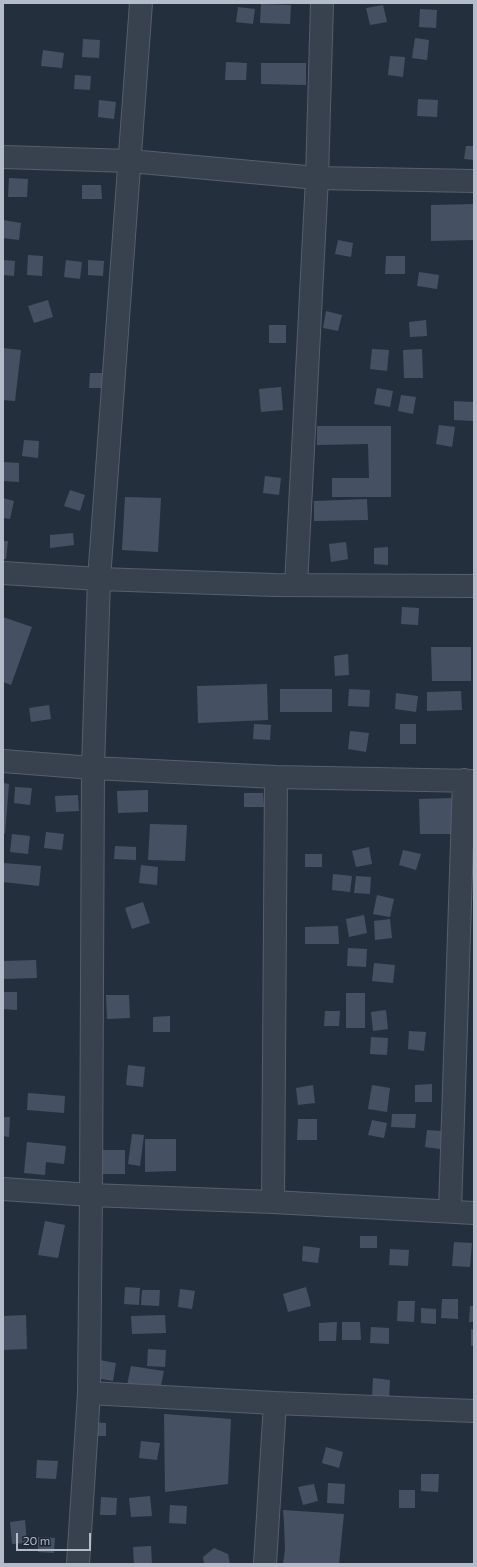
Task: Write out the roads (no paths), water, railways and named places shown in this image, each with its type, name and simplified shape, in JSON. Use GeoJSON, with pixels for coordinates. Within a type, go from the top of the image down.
{"type":"FeatureCollection","features":[{"type":"Feature","properties":{"kind":"street"},"geometry":{"type":"LineString","coordinates":[[78,1564],[89,1393],[93,768],[98,579],[141,3]]}},
{"type":"Feature","properties":{"kind":"street"},"geometry":{"type":"LineString","coordinates":[[296,585],[317,178],[322,3]]}},
{"type":"Feature","properties":{"kind":"street"},"geometry":{"type":"LineString","coordinates":[[3,158],[130,161],[317,178],[474,181]]}},
{"type":"Feature","properties":{"kind":"street"},"geometry":{"type":"LineString","coordinates":[[3,573],[98,579],[296,585],[474,586]]}},
{"type":"Feature","properties":{"kind":"street"},"geometry":{"type":"LineString","coordinates":[[3,761],[93,768],[276,777],[469,780],[450,1212]]}},
{"type":"Feature","properties":{"kind":"street"},"geometry":{"type":"LineString","coordinates":[[273,1202],[276,777]]}},
{"type":"Feature","properties":{"kind":"street"},"geometry":{"type":"LineString","coordinates":[[3,1189],[91,1195],[273,1202],[474,1213]]}},
{"type":"Feature","properties":{"kind":"street"},"geometry":{"type":"LineString","coordinates":[[89,1393],[275,1403],[474,1411]]}},
{"type":"Feature","properties":{"kind":"street"},"geometry":{"type":"LineString","coordinates":[[265,1564],[275,1403]]}}]}
